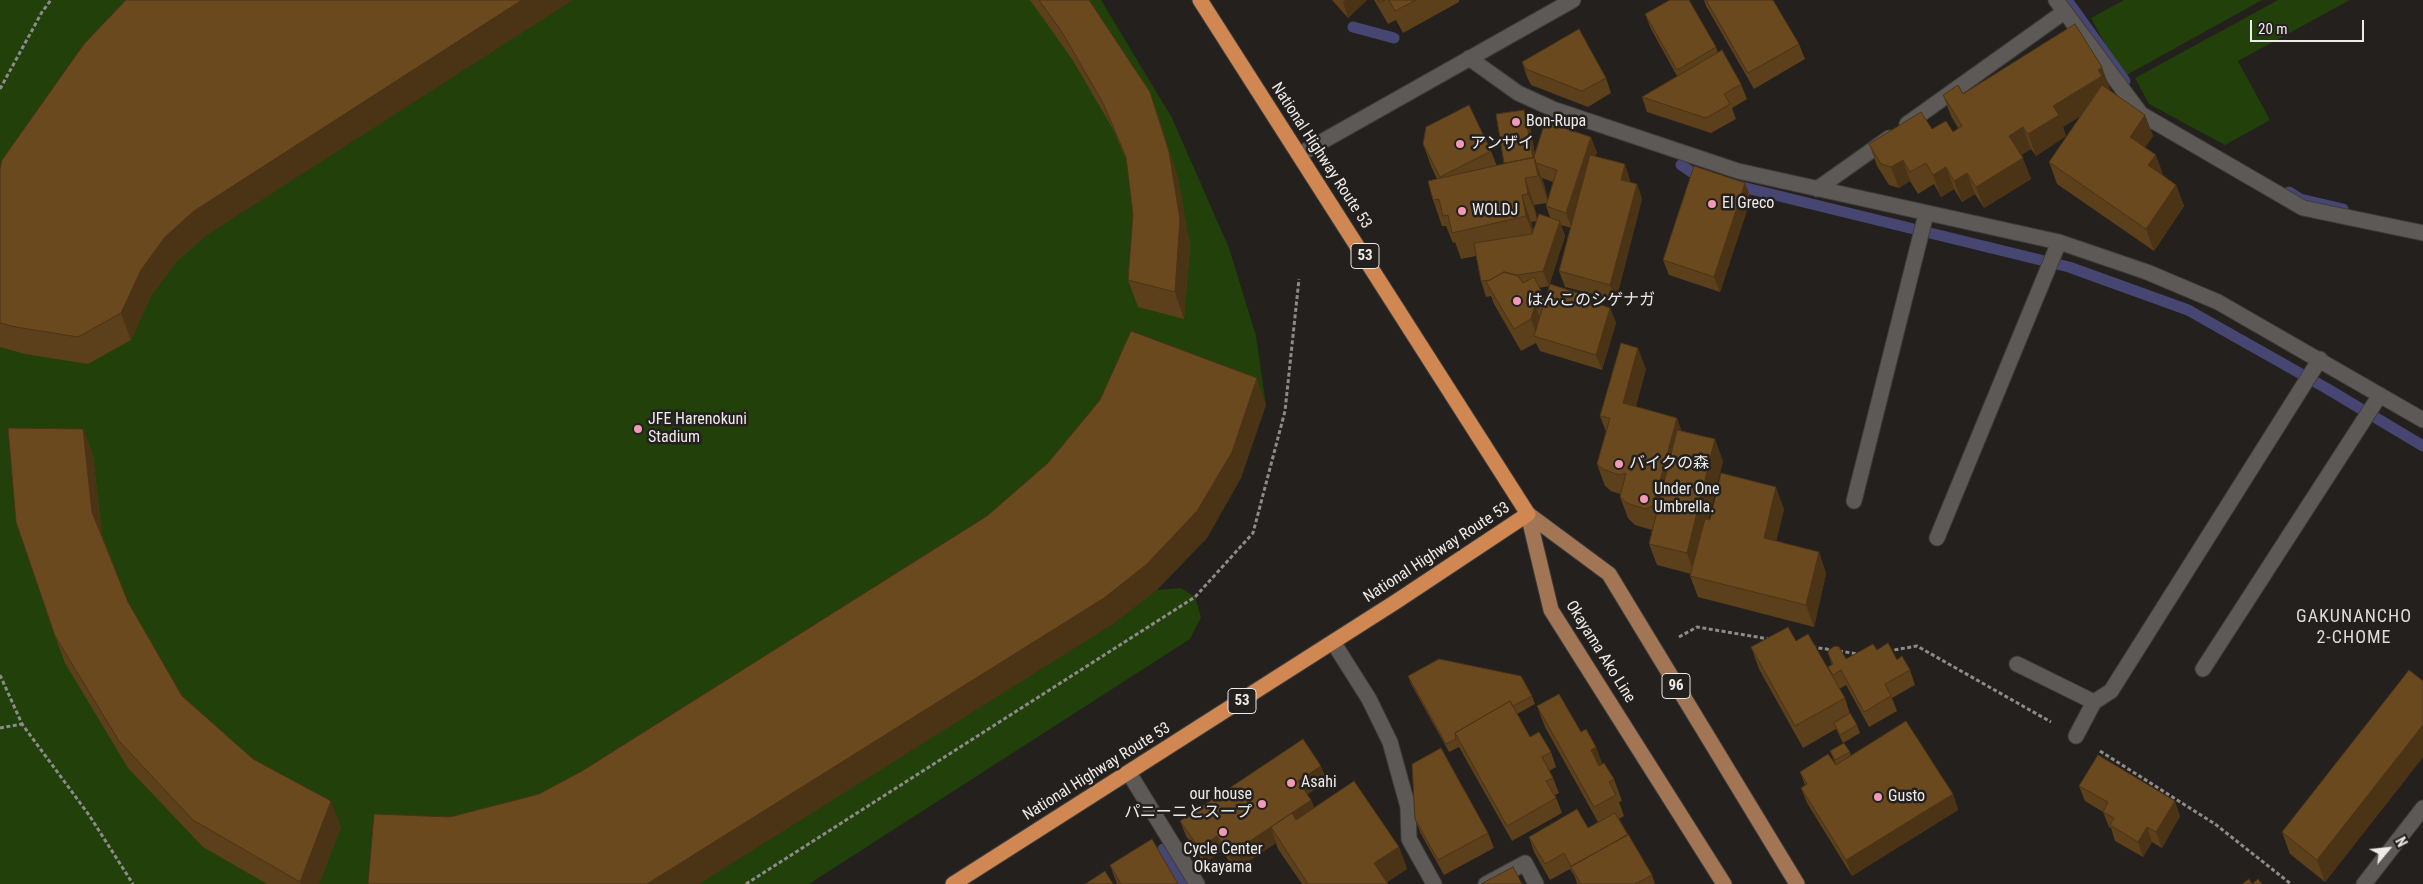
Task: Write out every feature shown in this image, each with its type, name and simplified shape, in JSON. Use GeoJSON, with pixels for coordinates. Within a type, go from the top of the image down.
{"type":"FeatureCollection","features":[{"type":"Feature","properties":{"kind":"highway","name":"National Highway Route 53"},"geometry":{"type":"LineString","coordinates":[[953,884],[1130,773],[1528,514],[1200,0]]}},
{"type":"Feature","properties":{"kind":"main road","name":"96"},"geometry":{"type":"LineString","coordinates":[[1528,514],[1609,574],[1797,884]]}},
{"type":"Feature","properties":{"kind":"main road","name":"Okayama Ako Line"},"geometry":{"type":"LineString","coordinates":[[1528,514],[1551,610],[1724,884]]}},
{"type":"Feature","properties":{"kind":"street"},"geometry":{"type":"LineString","coordinates":[[1300,154],[1573,0]]}},
{"type":"Feature","properties":{"kind":"street"},"geometry":{"type":"LineString","coordinates":[[1817,189],[2060,6],[2141,114],[2303,208],[2423,233]]}},
{"type":"Feature","properties":{"kind":"street"},"geometry":{"type":"LineString","coordinates":[[1469,58],[1518,93],[1552,108],[1738,171],[1817,189],[1924,226],[2059,242],[2148,272],[2218,302],[2423,420]]}},
{"type":"Feature","properties":{"kind":"street"},"geometry":{"type":"LineString","coordinates":[[1854,501],[1924,226]]}},
{"type":"Feature","properties":{"kind":"street"},"geometry":{"type":"LineString","coordinates":[[1937,538],[2059,242]]}},
{"type":"Feature","properties":{"kind":"street"},"geometry":{"type":"LineString","coordinates":[[2076,736],[2094,702],[2111,691],[2320,359]]}},
{"type":"Feature","properties":{"kind":"street"},"geometry":{"type":"LineString","coordinates":[[2203,669],[2380,395]]}},
{"type":"Feature","properties":{"kind":"street"},"geometry":{"type":"LineString","coordinates":[[1333,642],[1369,699],[1390,742],[1408,807],[1410,839],[1434,884]]}},
{"type":"Feature","properties":{"kind":"street"},"geometry":{"type":"LineString","coordinates":[[2017,664],[2094,702]]}},
{"type":"Feature","properties":{"kind":"street"},"geometry":{"type":"LineString","coordinates":[[1130,773],[1197,884]]}},
{"type":"Feature","properties":{"kind":"street"},"geometry":{"type":"LineString","coordinates":[[2364,884],[2423,808]]}},
{"type":"Feature","properties":{"kind":"street"},"geometry":{"type":"LineString","coordinates":[[1486,884],[1525,863],[1536,884]]}},
{"type":"Feature","properties":{"kind":"path"},"geometry":{"type":"LineString","coordinates":[[0,89],[42,12],[51,0]]}},
{"type":"Feature","properties":{"kind":"path"},"geometry":{"type":"LineString","coordinates":[[746,884],[1195,597],[1253,533],[1285,410],[1299,278]]}},
{"type":"Feature","properties":{"kind":"path"},"geometry":{"type":"LineString","coordinates":[[1654,650],[1697,627],[1775,640]]}},
{"type":"Feature","properties":{"kind":"path"},"geometry":{"type":"LineString","coordinates":[[1804,645],[1863,655]]}},
{"type":"Feature","properties":{"kind":"path"},"geometry":{"type":"LineString","coordinates":[[1881,652],[1917,646],[2076,736],[2214,824],[2291,884]]}},
{"type":"Feature","properties":{"kind":"path"},"geometry":{"type":"LineString","coordinates":[[0,675],[22,724],[89,815],[133,884]]}},
{"type":"Feature","properties":{"kind":"path"},"geometry":{"type":"LineString","coordinates":[[0,728],[22,724]]}},
{"type":"Feature","properties":{"kind":"green space","name":"JFE Harenokuni Stadium"},"geometry":{"type":"Polygon","coordinates":[[[0,0],[1101,0],[1172,118],[1229,248],[1256,336],[1266,405],[1241,478],[1207,538],[1157,590],[1181,588],[1195,597],[1201,617],[1190,639],[809,884],[0,884],[0,0]]]}},
{"type":"Feature","properties":{"kind":"green space"},"geometry":{"type":"Polygon","coordinates":[[[2124,0],[2262,0],[2123,77],[2091,18],[2124,0]]]}},
{"type":"Feature","properties":{"kind":"green space"},"geometry":{"type":"Polygon","coordinates":[[[2278,0],[2350,0],[2238,61],[2270,120],[2225,145],[2149,104],[2135,78],[2278,0]]]}},
{"type":"Feature","properties":{"kind":"building"},"geometry":{"type":"Polygon","coordinates":[[[126,0],[522,0],[194,211],[165,237],[141,270],[121,313],[78,337],[0,323],[0,169],[2,160],[84,44],[126,0]]]}},
{"type":"Feature","properties":{"kind":"building"},"geometry":{"type":"Polygon","coordinates":[[[1039,0],[1089,0],[1150,92],[1169,152],[1180,219],[1175,292],[1128,280],[1133,215],[1126,157],[1103,103],[1062,32],[1039,0]]]}},
{"type":"Feature","properties":{"kind":"building"},"geometry":{"type":"Polygon","coordinates":[[[1389,0],[1416,0],[1395,11],[1389,0]]]}},
{"type":"Feature","properties":{"kind":"building"},"geometry":{"type":"Polygon","coordinates":[[[1670,0],[1689,0],[1716,47],[1677,70],[1645,14],[1670,0]]]}},
{"type":"Feature","properties":{"kind":"building"},"geometry":{"type":"Polygon","coordinates":[[[1706,0],[1773,0],[1799,44],[1748,73],[1706,0]]]}},
{"type":"Feature","properties":{"kind":"building"},"geometry":{"type":"Polygon","coordinates":[[[2075,24],[2102,67],[2098,70],[2102,76],[2053,106],[2059,115],[2028,134],[2023,127],[2009,136],[2023,158],[1976,187],[1967,173],[1954,181],[1946,167],[1933,175],[1926,163],[1910,172],[1903,160],[1891,167],[1881,164],[1869,144],[1921,112],[1932,129],[1946,121],[1953,132],[1962,126],[1943,95],[1958,85],[1963,94],[2075,24]]]}},
{"type":"Feature","properties":{"kind":"building"},"geometry":{"type":"Polygon","coordinates":[[[1579,29],[1606,78],[1582,91],[1526,69],[1522,62],[1579,29]]]}},
{"type":"Feature","properties":{"kind":"building"},"geometry":{"type":"Polygon","coordinates":[[[1722,50],[1741,84],[1724,94],[1730,104],[1706,118],[1642,97],[1722,50]]]}},
{"type":"Feature","properties":{"kind":"building"},"geometry":{"type":"Polygon","coordinates":[[[2102,85],[2145,115],[2130,137],[2156,155],[2148,165],[2176,185],[2146,229],[2049,162],[2102,85]]]}},
{"type":"Feature","properties":{"kind":"building"},"geometry":{"type":"Polygon","coordinates":[[[1469,105],[1491,151],[1440,177],[1423,144],[1426,127],[1469,105]]]}},
{"type":"Feature","properties":{"kind":"building"},"geometry":{"type":"Polygon","coordinates":[[[1524,110],[1533,158],[1504,163],[1496,114],[1524,110]]]}},
{"type":"Feature","properties":{"kind":"building"},"geometry":{"type":"Polygon","coordinates":[[[1545,122],[1591,137],[1566,213],[1546,206],[1557,170],[1536,163],[1534,157],[1545,122]]]}},
{"type":"Feature","properties":{"kind":"building"},"geometry":{"type":"Polygon","coordinates":[[[1590,155],[1625,164],[1621,180],[1637,184],[1610,285],[1559,271],[1590,155]]]}},
{"type":"Feature","properties":{"kind":"building"},"geometry":{"type":"Polygon","coordinates":[[[1534,157],[1538,176],[1525,178],[1528,194],[1522,195],[1526,216],[1452,233],[1448,215],[1443,216],[1439,199],[1433,200],[1428,181],[1534,157]]]}},
{"type":"Feature","properties":{"kind":"building"},"geometry":{"type":"Polygon","coordinates":[[[1694,166],[1745,183],[1714,277],[1663,260],[1694,166]]]}},
{"type":"Feature","properties":{"kind":"building"},"geometry":{"type":"Polygon","coordinates":[[[1539,214],[1560,221],[1543,271],[1517,275],[1504,272],[1490,280],[1481,281],[1474,243],[1532,234],[1539,214]]]}},
{"type":"Feature","properties":{"kind":"building"},"geometry":{"type":"Polygon","coordinates":[[[1504,272],[1518,276],[1523,283],[1534,277],[1542,293],[1532,299],[1535,305],[1531,319],[1514,329],[1486,282],[1504,272]]]}},
{"type":"Feature","properties":{"kind":"building"},"geometry":{"type":"Polygon","coordinates":[[[1550,284],[1587,296],[1586,300],[1610,308],[1596,355],[1534,336],[1550,284]]]}},
{"type":"Feature","properties":{"kind":"building"},"geometry":{"type":"Polygon","coordinates":[[[1131,331],[1257,378],[1232,452],[1197,511],[1147,564],[1104,598],[647,884],[368,884],[374,814],[450,817],[539,794],[582,771],[987,516],[1048,463],[1100,400],[1131,331]]]}},
{"type":"Feature","properties":{"kind":"building"},"geometry":{"type":"Polygon","coordinates":[[[1621,343],[1638,348],[1623,403],[1677,418],[1653,506],[1645,509],[1627,503],[1620,497],[1626,473],[1619,475],[1603,469],[1597,464],[1610,418],[1600,416],[1621,343]]]}},
{"type":"Feature","properties":{"kind":"building"},"geometry":{"type":"Polygon","coordinates":[[[8,428],[83,429],[92,512],[128,602],[182,696],[253,759],[331,801],[300,882],[193,820],[119,741],[55,636],[16,522],[8,428]]]}},
{"type":"Feature","properties":{"kind":"building"},"geometry":{"type":"Polygon","coordinates":[[[1677,430],[1715,439],[1687,553],[1649,544],[1677,430]]]}},
{"type":"Feature","properties":{"kind":"building"},"geometry":{"type":"Polygon","coordinates":[[[1721,473],[1776,487],[1764,538],[1819,552],[1806,605],[1690,576],[1705,519],[1710,520],[1721,473]]]}},
{"type":"Feature","properties":{"kind":"building"},"geometry":{"type":"Polygon","coordinates":[[[1788,627],[1796,641],[1808,634],[1845,698],[1795,726],[1751,647],[1788,627]]]}},
{"type":"Feature","properties":{"kind":"building"},"geometry":{"type":"Polygon","coordinates":[[[1888,643],[1897,660],[1902,656],[1910,670],[1885,684],[1891,696],[1864,712],[1841,670],[1833,675],[1828,667],[1833,664],[1828,653],[1829,650],[1835,646],[1839,647],[1846,659],[1873,644],[1877,650],[1888,643]]]}},
{"type":"Feature","properties":{"kind":"building"},"geometry":{"type":"Polygon","coordinates":[[[1439,659],[1521,676],[1532,696],[1513,706],[1510,701],[1455,733],[1456,739],[1446,744],[1408,676],[1439,659]]]}},
{"type":"Feature","properties":{"kind":"building"},"geometry":{"type":"Polygon","coordinates":[[[2409,670],[2423,681],[2423,725],[2317,860],[2282,832],[2409,670]]]}},
{"type":"Feature","properties":{"kind":"building"},"geometry":{"type":"Polygon","coordinates":[[[1559,694],[1581,732],[1586,729],[1596,747],[1591,750],[1599,766],[1604,763],[1614,779],[1609,782],[1616,795],[1594,807],[1537,706],[1559,694]]]}},
{"type":"Feature","properties":{"kind":"building"},"geometry":{"type":"Polygon","coordinates":[[[1510,701],[1530,737],[1539,732],[1551,752],[1542,757],[1553,778],[1546,781],[1556,798],[1507,826],[1455,733],[1510,701]]]}},
{"type":"Feature","properties":{"kind":"building"},"geometry":{"type":"Polygon","coordinates":[[[1850,713],[1857,725],[1840,735],[1834,723],[1850,713]]]}},
{"type":"Feature","properties":{"kind":"building"},"geometry":{"type":"Polygon","coordinates":[[[1906,721],[1953,794],[1846,860],[1801,788],[1807,784],[1800,772],[1828,754],[1836,765],[1906,721]]]}},
{"type":"Feature","properties":{"kind":"building"},"geometry":{"type":"Polygon","coordinates":[[[1303,739],[1321,766],[1298,781],[1311,800],[1229,855],[1217,836],[1199,848],[1180,821],[1303,739]]]}},
{"type":"Feature","properties":{"kind":"building"},"geometry":{"type":"Polygon","coordinates":[[[1844,743],[1850,752],[1835,760],[1830,751],[1844,743]]]}},
{"type":"Feature","properties":{"kind":"building"},"geometry":{"type":"Polygon","coordinates":[[[1441,748],[1488,833],[1438,860],[1415,819],[1412,764],[1441,748]]]}},
{"type":"Feature","properties":{"kind":"building"},"geometry":{"type":"Polygon","coordinates":[[[2098,755],[2175,801],[2156,832],[2147,827],[2138,842],[2110,825],[2114,818],[2103,812],[2108,802],[2079,786],[2098,755]]]}},
{"type":"Feature","properties":{"kind":"building"},"geometry":{"type":"Polygon","coordinates":[[[1354,781],[1399,847],[1374,863],[1388,884],[1308,884],[1271,827],[1292,813],[1296,820],[1354,781]]]}},
{"type":"Feature","properties":{"kind":"building"},"geometry":{"type":"Polygon","coordinates":[[[1577,809],[1588,828],[1615,813],[1628,835],[1571,866],[1564,853],[1545,864],[1529,837],[1577,809]]]}},
{"type":"Feature","properties":{"kind":"building"},"geometry":{"type":"Polygon","coordinates":[[[1628,834],[1652,875],[1635,884],[1581,884],[1571,867],[1628,834]]]}},
{"type":"Feature","properties":{"kind":"building"},"geometry":{"type":"Polygon","coordinates":[[[1152,839],[1178,884],[1121,884],[1110,865],[1152,839]]]}},
{"type":"Feature","properties":{"kind":"building"},"geometry":{"type":"Polygon","coordinates":[[[1513,867],[1522,884],[1481,884],[1513,867]]]}},
{"type":"Feature","properties":{"kind":"building"},"geometry":{"type":"Polygon","coordinates":[[[1105,871],[1113,884],[1085,884],[1105,871]]]}},
{"type":"Feature","properties":{"kind":"building"},"geometry":{"type":"Polygon","coordinates":[[[2249,879],[2252,884],[2242,884],[2249,879]]]}},
{"type":"Feature","properties":{"kind":"building"},"geometry":{"type":"Polygon","coordinates":[[[2258,879],[2262,884],[2252,884],[2258,879]]]}},
{"type":"Feature","properties":{"kind":"waterway"},"geometry":{"type":"LineString","coordinates":[[2067,0],[2125,81]]}},
{"type":"Feature","properties":{"kind":"waterway"},"geometry":{"type":"LineString","coordinates":[[1353,27],[1394,38]]}},
{"type":"Feature","properties":{"kind":"waterway"},"geometry":{"type":"LineString","coordinates":[[1681,165],[1696,175],[1704,177]]}},
{"type":"Feature","properties":{"kind":"waterway"},"geometry":{"type":"LineString","coordinates":[[1734,185],[2069,267],[2188,310],[2326,388],[2423,446]]}},
{"type":"Feature","properties":{"kind":"waterway"},"geometry":{"type":"LineString","coordinates":[[2289,192],[2300,199],[2343,209]]}},
{"type":"Feature","properties":{"kind":"waterway"},"geometry":{"type":"LineString","coordinates":[[1163,849],[1184,884]]}},
{"type":"Feature","properties":{"kind":"place","name":"Bon-Rupa"},"geometry":{"type":"Point","coordinates":[1516,122]}},
{"type":"Feature","properties":{"kind":"place","name":"アンザイ"},"geometry":{"type":"Point","coordinates":[1460,144]}},
{"type":"Feature","properties":{"kind":"place","name":"El Greco"},"geometry":{"type":"Point","coordinates":[1712,204]}},
{"type":"Feature","properties":{"kind":"place","name":"WOLDJ"},"geometry":{"type":"Point","coordinates":[1462,211]}},
{"type":"Feature","properties":{"kind":"place","name":"はんこのシゲナガ"},"geometry":{"type":"Point","coordinates":[1517,301]}},
{"type":"Feature","properties":{"kind":"place","name":"JFE Harenokuni Stadium"},"geometry":{"type":"Point","coordinates":[638,429]}},
{"type":"Feature","properties":{"kind":"place","name":"バイクの森"},"geometry":{"type":"Point","coordinates":[1619,464]}},
{"type":"Feature","properties":{"kind":"place","name":"Under One Umbrella."},"geometry":{"type":"Point","coordinates":[1644,499]}},
{"type":"Feature","properties":{"kind":"place","name":"Asahi"},"geometry":{"type":"Point","coordinates":[1291,783]}},
{"type":"Feature","properties":{"kind":"place","name":"Gusto"},"geometry":{"type":"Point","coordinates":[1878,797]}},
{"type":"Feature","properties":{"kind":"place","name":"our house パニーニとスープ"},"geometry":{"type":"Point","coordinates":[1262,804]}},
{"type":"Feature","properties":{"kind":"place","name":"Cycle Center Okayama"},"geometry":{"type":"Point","coordinates":[1223,832]}},
{"type":"Feature","properties":{"kind":"district","name":"GAKUNANCHO 2-CHOME"},"geometry":{"type":"Point","coordinates":[2354,628]}}]}
